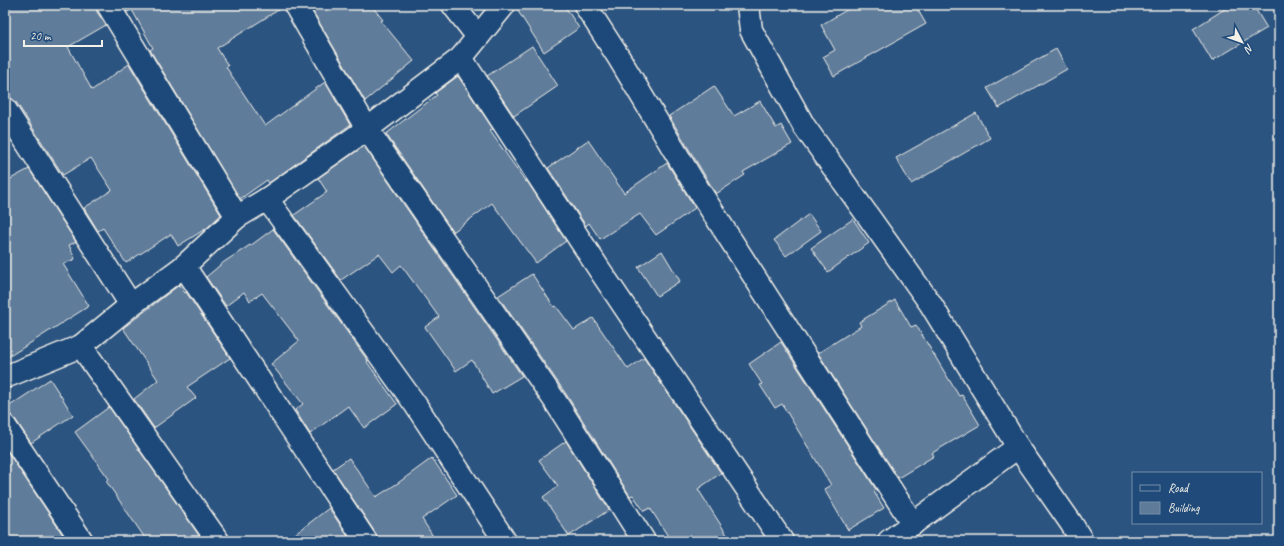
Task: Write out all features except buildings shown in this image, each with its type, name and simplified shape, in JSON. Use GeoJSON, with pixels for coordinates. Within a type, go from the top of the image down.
{"type":"FeatureCollection","features":[{"type":"Feature","properties":{"kind":"street"},"geometry":{"type":"LineString","coordinates":[[108,5],[237,217]]}},
{"type":"Feature","properties":{"kind":"street"},"geometry":{"type":"LineString","coordinates":[[295,5],[367,128],[554,401],[644,541]]}},
{"type":"Feature","properties":{"kind":"street"},"geometry":{"type":"LineString","coordinates":[[453,5],[478,37]]}},
{"type":"Feature","properties":{"kind":"street"},"geometry":{"type":"LineString","coordinates":[[5,377],[81,346],[131,305],[184,266],[237,217],[267,199],[367,128],[461,58],[504,5]]}},
{"type":"Feature","properties":{"kind":"street"},"geometry":{"type":"LineString","coordinates":[[585,5],[619,58],[691,178],[913,524]]}},
{"type":"Feature","properties":{"kind":"street"},"geometry":{"type":"LineString","coordinates":[[748,5],[751,30],[804,126],[930,303],[1018,447],[1082,541]]}},
{"type":"Feature","properties":{"kind":"street"},"geometry":{"type":"LineString","coordinates":[[461,58],[595,263],[782,541]]}},
{"type":"Feature","properties":{"kind":"street"},"geometry":{"type":"LineString","coordinates":[[5,109],[131,305]]}},
{"type":"Feature","properties":{"kind":"street"},"geometry":{"type":"LineString","coordinates":[[267,199],[415,404],[505,541]]}},
{"type":"Feature","properties":{"kind":"street"},"geometry":{"type":"LineString","coordinates":[[184,266],[366,541]]}},
{"type":"Feature","properties":{"kind":"street"},"geometry":{"type":"LineString","coordinates":[[81,346],[218,541]]}},
{"type":"Feature","properties":{"kind":"street"},"geometry":{"type":"LineString","coordinates":[[5,426],[82,541]]}},
{"type":"Feature","properties":{"kind":"street"},"geometry":{"type":"LineString","coordinates":[[889,541],[1018,447]]}}]}
